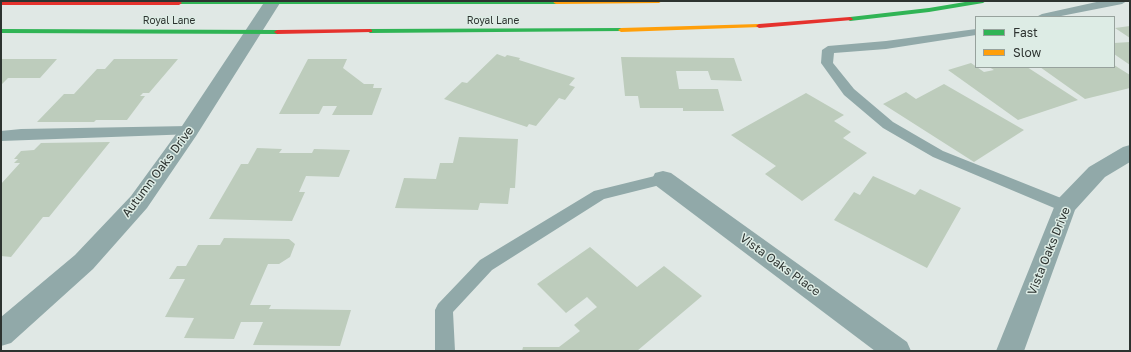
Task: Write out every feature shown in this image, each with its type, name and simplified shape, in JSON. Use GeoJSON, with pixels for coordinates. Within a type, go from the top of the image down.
{"type":"FeatureCollection","features":[{"type":"Feature","properties":{"kind":"main road","name":"Royal Lane"},"geometry":{"type":"LineString","coordinates":[[1,3],[659,1]]}},
{"type":"Feature","properties":{"kind":"main road","name":"Royal Lane"},"geometry":{"type":"LineString","coordinates":[[1,31],[254,32],[681,30],[791,25],[929,10],[983,1]]}},
{"type":"Feature","properties":{"kind":"street","name":"Autumn Oaks Drive"},"geometry":{"type":"LineString","coordinates":[[1,334],[84,262],[139,202],[190,131],[272,3]]}},
{"type":"Feature","properties":{"kind":"street","name":"Vista Oaks Drive"},"geometry":{"type":"LineString","coordinates":[[1010,351],[1065,206],[1098,172],[1130,152]]}},
{"type":"Feature","properties":{"kind":"street","name":"Vista Oaks Place"},"geometry":{"type":"LineString","coordinates":[[663,179],[897,351]]}},
{"type":"Feature","properties":{"kind":"lane"},"geometry":{"type":"LineString","coordinates":[[1046,16],[1084,7],[1122,1]]}},
{"type":"Feature","properties":{"kind":"lane"},"geometry":{"type":"LineString","coordinates":[[975,32],[886,45],[828,50],[827,63],[849,92],[888,125],[938,154],[1065,206]]}},
{"type":"Feature","properties":{"kind":"lane"},"geometry":{"type":"LineString","coordinates":[[1,136],[21,134],[190,131]]}},
{"type":"Feature","properties":{"kind":"lane"},"geometry":{"type":"LineString","coordinates":[[445,351],[444,310],[486,265],[599,195],[663,179]]}},
{"type":"Feature","properties":{"kind":"building"},"geometry":{"type":"Polygon","coordinates":[[[1130,26],[1130,38],[1115,28],[1130,26]]]}},
{"type":"Feature","properties":{"kind":"building"},"geometry":{"type":"Polygon","coordinates":[[[1130,42],[1130,65],[1115,55],[1115,43],[1130,42]]]}},
{"type":"Feature","properties":{"kind":"building"},"geometry":{"type":"Polygon","coordinates":[[[497,54],[505,57],[507,55],[520,58],[519,60],[575,78],[569,85],[575,87],[565,100],[559,98],[536,126],[529,124],[527,127],[444,99],[462,82],[467,83],[497,54]]]}},
{"type":"Feature","properties":{"kind":"building"},"geometry":{"type":"Polygon","coordinates":[[[621,57],[734,58],[742,81],[711,80],[708,71],[676,71],[679,89],[718,89],[724,111],[683,111],[683,108],[640,108],[638,96],[625,96],[621,57]]]}},
{"type":"Feature","properties":{"kind":"building"},"geometry":{"type":"Polygon","coordinates":[[[1,59],[57,59],[40,78],[8,78],[1,85],[1,59]]]}},
{"type":"Feature","properties":{"kind":"building"},"geometry":{"type":"Polygon","coordinates":[[[114,59],[178,59],[149,93],[143,93],[140,96],[145,96],[127,120],[96,120],[94,122],[37,122],[64,94],[74,94],[97,69],[105,69],[114,59]]]}},
{"type":"Feature","properties":{"kind":"building"},"geometry":{"type":"Polygon","coordinates":[[[308,59],[347,59],[343,68],[364,84],[374,84],[373,88],[382,88],[372,115],[332,115],[337,106],[323,106],[319,114],[279,114],[308,59]]]}},
{"type":"Feature","properties":{"kind":"building"},"geometry":{"type":"Polygon","coordinates":[[[971,63],[975,66],[975,68],[978,68],[984,72],[994,70],[991,68],[1029,68],[1078,100],[1018,120],[948,70],[971,63]]]}},
{"type":"Feature","properties":{"kind":"building"},"geometry":{"type":"Polygon","coordinates":[[[1115,66],[1130,75],[1130,88],[1085,99],[1041,68],[1115,68],[1115,66]]]}},
{"type":"Feature","properties":{"kind":"building"},"geometry":{"type":"Polygon","coordinates":[[[944,84],[1024,130],[974,162],[883,104],[906,92],[916,99],[944,84]]]}},
{"type":"Feature","properties":{"kind":"building"},"geometry":{"type":"Polygon","coordinates":[[[806,93],[844,115],[834,121],[851,132],[843,138],[867,153],[802,201],[765,174],[776,166],[731,135],[806,93]]]}},
{"type":"Feature","properties":{"kind":"building"},"geometry":{"type":"Polygon","coordinates":[[[459,137],[518,139],[515,188],[510,188],[508,204],[480,203],[478,210],[395,208],[404,178],[436,179],[440,163],[453,163],[459,137]]]}},
{"type":"Feature","properties":{"kind":"building"},"geometry":{"type":"Polygon","coordinates":[[[110,142],[49,217],[43,217],[11,257],[1,256],[1,184],[20,163],[14,163],[18,159],[14,159],[21,151],[34,150],[41,143],[110,142]]]}},
{"type":"Feature","properties":{"kind":"building"},"geometry":{"type":"Polygon","coordinates":[[[257,148],[282,149],[279,153],[312,153],[314,149],[350,150],[339,177],[306,176],[299,192],[305,192],[292,221],[209,219],[241,164],[248,164],[257,148]]]}},
{"type":"Feature","properties":{"kind":"building"},"geometry":{"type":"Polygon","coordinates":[[[873,176],[915,195],[920,189],[961,208],[927,268],[834,220],[854,192],[860,195],[873,176]]]}},
{"type":"Feature","properties":{"kind":"building"},"geometry":{"type":"Polygon","coordinates":[[[224,238],[289,239],[295,244],[290,257],[279,264],[268,264],[250,305],[271,305],[269,309],[351,310],[340,346],[253,345],[263,322],[241,322],[234,339],[184,338],[194,318],[165,317],[185,279],[169,279],[177,266],[186,266],[198,245],[220,245],[224,238]]]}},
{"type":"Feature","properties":{"kind":"building"},"geometry":{"type":"Polygon","coordinates":[[[590,247],[637,287],[664,266],[702,296],[637,351],[522,351],[523,347],[559,347],[580,331],[574,325],[597,307],[587,297],[566,313],[537,284],[590,247]]]}},
{"type":"Feature","properties":{"kind":"traffic: fast"},"geometry":{"type":"LineString","coordinates":[[850,19],[929,10],[983,1]]}},
{"type":"Feature","properties":{"kind":"traffic: fast"},"geometry":{"type":"LineString","coordinates":[[179,3],[556,2]]}},
{"type":"Feature","properties":{"kind":"traffic: fast"},"geometry":{"type":"LineString","coordinates":[[370,31],[621,30]]}},
{"type":"Feature","properties":{"kind":"traffic: fast"},"geometry":{"type":"LineString","coordinates":[[1,31],[277,32]]}},
{"type":"Feature","properties":{"kind":"traffic: slow"},"geometry":{"type":"LineString","coordinates":[[556,2],[659,1]]}},
{"type":"Feature","properties":{"kind":"traffic: slow"},"geometry":{"type":"LineString","coordinates":[[621,30],[759,26]]}},
{"type":"Feature","properties":{"kind":"traffic: jam"},"geometry":{"type":"LineString","coordinates":[[1,3],[179,3]]}},
{"type":"Feature","properties":{"kind":"traffic: jam"},"geometry":{"type":"LineString","coordinates":[[759,26],[850,19]]}},
{"type":"Feature","properties":{"kind":"traffic: jam"},"geometry":{"type":"LineString","coordinates":[[277,32],[370,31]]}}]}
